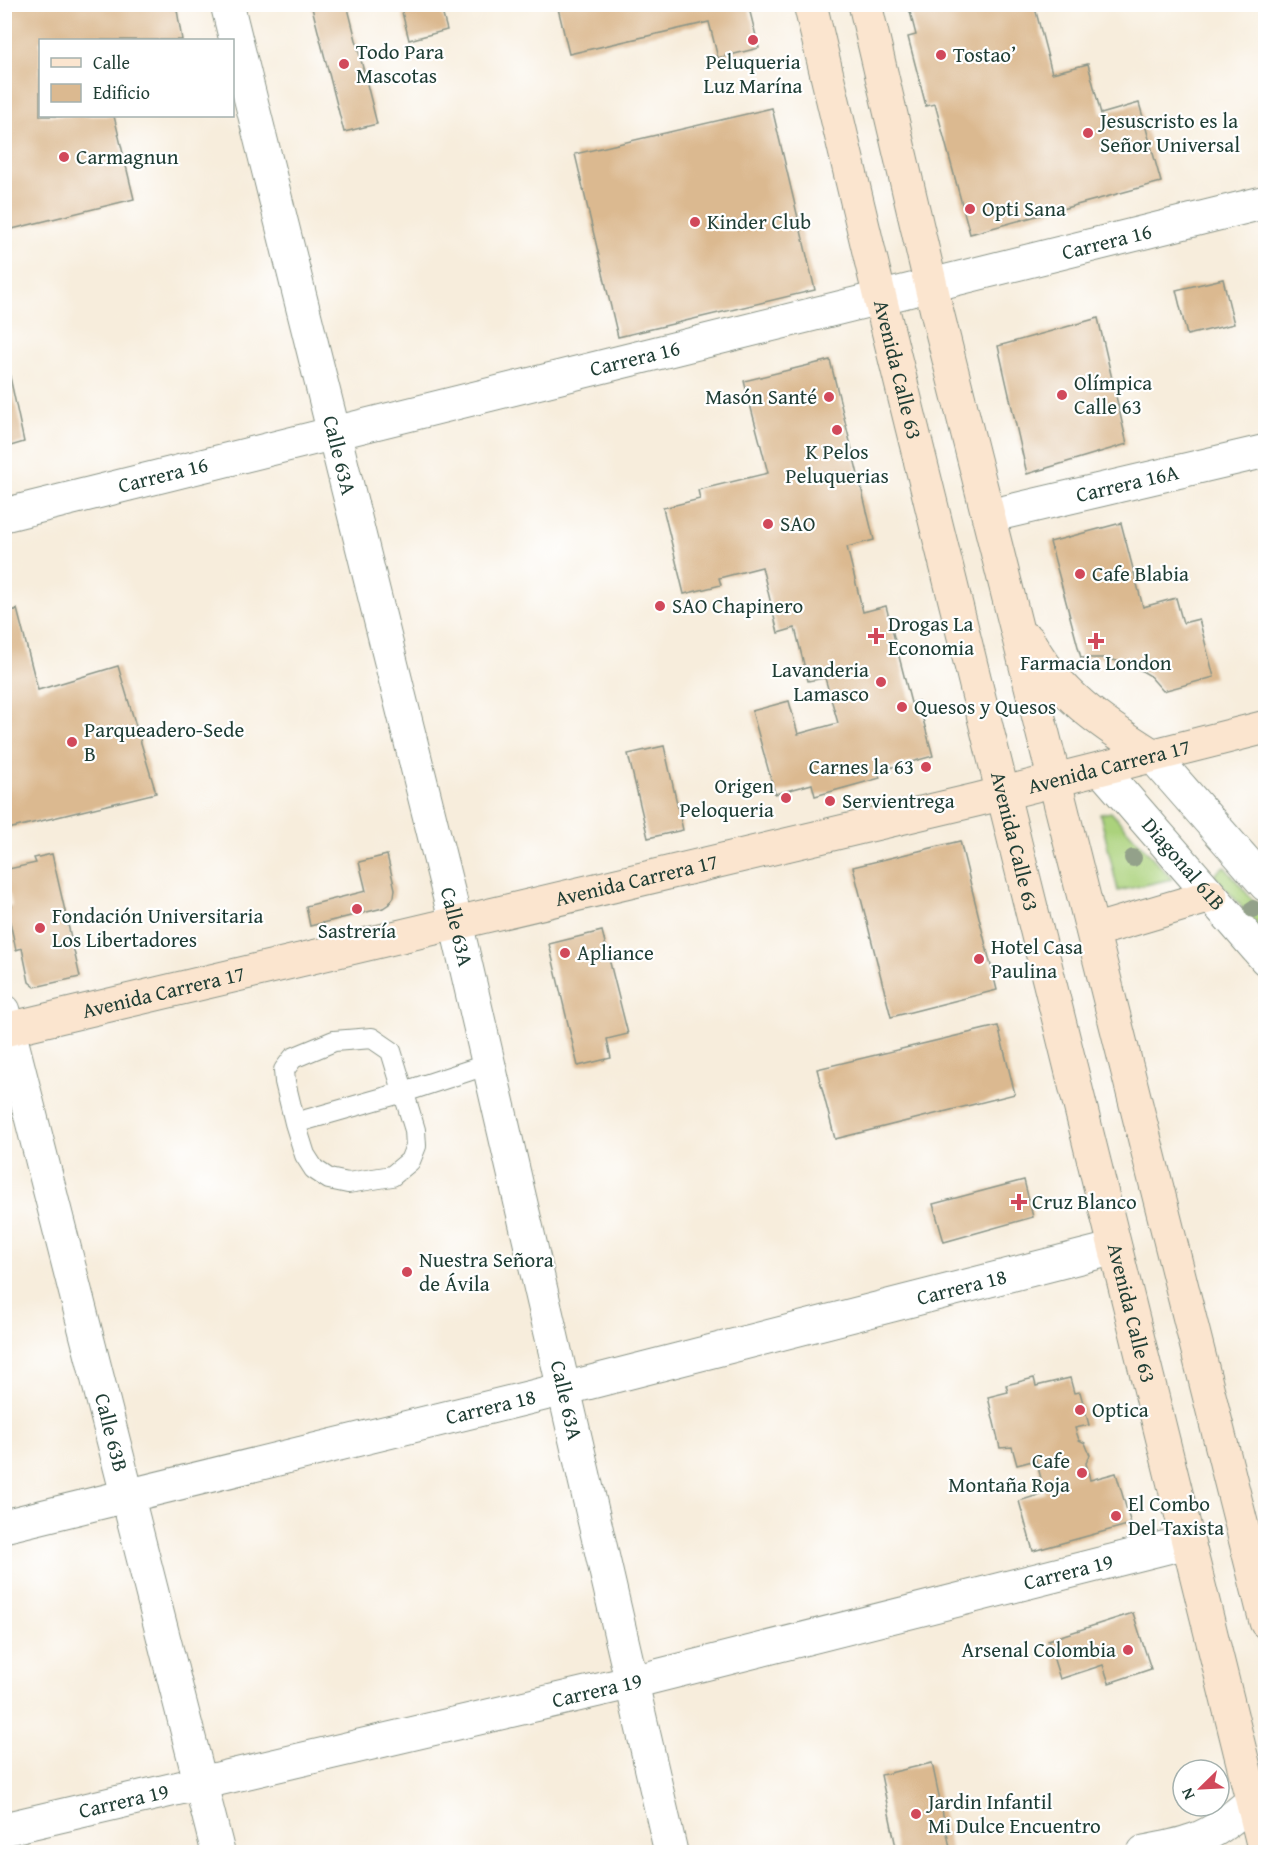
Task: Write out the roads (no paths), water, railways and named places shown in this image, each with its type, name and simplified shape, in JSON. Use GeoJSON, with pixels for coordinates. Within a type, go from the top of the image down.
{"type":"FeatureCollection","features":[{"type":"Feature","properties":{"kind":"main road","name":"Avenida Calle 63"},"geometry":{"type":"LineString","coordinates":[[810,4],[880,298],[1187,1542],[1259,1795],[1265,1852]]}},
{"type":"Feature","properties":{"kind":"main road"},"geometry":{"type":"LineString","coordinates":[[865,4],[931,286],[1266,1622]]}},
{"type":"Feature","properties":{"kind":"main road"},"geometry":{"type":"LineString","coordinates":[[1013,614],[1051,675],[1067,694],[1087,711],[1152,756]]}},
{"type":"Feature","properties":{"kind":"main road","name":"Avenida Carrera 17"},"geometry":{"type":"LineString","coordinates":[[6,1024],[456,923],[1266,728]]}},
{"type":"Feature","properties":{"kind":"main road"},"geometry":{"type":"LineString","coordinates":[[1093,931],[1211,896]]}},
{"type":"Feature","properties":{"kind":"street","name":"Calle 63A"},"geometry":{"type":"LineString","coordinates":[[227,4],[456,923],[671,1852]]}},
{"type":"Feature","properties":{"kind":"street","name":"Carrera 16"},"geometry":{"type":"LineString","coordinates":[[4,515],[1266,202]]}},
{"type":"Feature","properties":{"kind":"street","name":"Carrera 16A"},"geometry":{"type":"LineString","coordinates":[[989,516],[1266,451]]}},
{"type":"Feature","properties":{"kind":"street"},"geometry":{"type":"LineString","coordinates":[[1152,756],[1266,885]]}},
{"type":"Feature","properties":{"kind":"street","name":"Diagonal 61B"},"geometry":{"type":"LineString","coordinates":[[1101,769],[1266,959]]}},
{"type":"Feature","properties":{"kind":"street","name":"Calle 63B"},"geometry":{"type":"LineString","coordinates":[[6,1024],[218,1852]]}},
{"type":"Feature","properties":{"kind":"street","name":"Carrera 18"},"geometry":{"type":"LineString","coordinates":[[4,1526],[564,1389],[1115,1248]]}},
{"type":"Feature","properties":{"kind":"street","name":"Carrera 19"},"geometry":{"type":"LineString","coordinates":[[4,1829],[633,1682],[1187,1542]]}},
{"type":"Feature","properties":{"kind":"street"},"geometry":{"type":"LineString","coordinates":[[1144,1852],[1206,1835],[1220,1827],[1259,1795]]}},
{"type":"Feature","properties":{"kind":"lane"},"geometry":{"type":"LineString","coordinates":[[372,1038],[391,1051],[415,1130],[416,1146],[410,1161],[392,1176],[348,1183],[328,1179],[315,1169],[305,1155],[295,1123],[284,1070],[293,1058],[334,1041],[372,1038]]}},
{"type":"Feature","properties":{"kind":"lane"},"geometry":{"type":"LineString","coordinates":[[295,1123],[404,1092],[489,1064]]}},
{"type":"Feature","properties":{"kind":"place","name":"Peluqueria Luz Marína"},"geometry":{"type":"Point","coordinates":[753,40]}},
{"type":"Feature","properties":{"kind":"place","name":"Tostao’"},"geometry":{"type":"Point","coordinates":[941,55]}},
{"type":"Feature","properties":{"kind":"place","name":"Todo Para Mascotas"},"geometry":{"type":"Point","coordinates":[344,64]}},
{"type":"Feature","properties":{"kind":"place","name":"Jesuscristo es la Señor Universal"},"geometry":{"type":"Point","coordinates":[1088,133]}},
{"type":"Feature","properties":{"kind":"place","name":"Carmagnun"},"geometry":{"type":"Point","coordinates":[64,157]}},
{"type":"Feature","properties":{"kind":"place","name":"Opti Sana"},"geometry":{"type":"Point","coordinates":[970,209]}},
{"type":"Feature","properties":{"kind":"place","name":"Kinder Club"},"geometry":{"type":"Point","coordinates":[695,222]}},
{"type":"Feature","properties":{"kind":"place","name":"Olímpica Calle 63"},"geometry":{"type":"Point","coordinates":[1062,395]}},
{"type":"Feature","properties":{"kind":"place","name":"Masón Santé"},"geometry":{"type":"Point","coordinates":[829,397]}},
{"type":"Feature","properties":{"kind":"place","name":"K Pelos Peluquerias"},"geometry":{"type":"Point","coordinates":[837,430]}},
{"type":"Feature","properties":{"kind":"place","name":"SAO"},"geometry":{"type":"Point","coordinates":[768,524]}},
{"type":"Feature","properties":{"kind":"place","name":"Cafe Blabia"},"geometry":{"type":"Point","coordinates":[1080,574]}},
{"type":"Feature","properties":{"kind":"place","name":"SAO Chapinero"},"geometry":{"type":"Point","coordinates":[660,606]}},
{"type":"Feature","properties":{"kind":"place","name":"Drogas La Economia"},"geometry":{"type":"Point","coordinates":[876,636]}},
{"type":"Feature","properties":{"kind":"place","name":"Farmacia London"},"geometry":{"type":"Point","coordinates":[1096,641]}},
{"type":"Feature","properties":{"kind":"place","name":"Lavanderia Lamasco"},"geometry":{"type":"Point","coordinates":[881,682]}},
{"type":"Feature","properties":{"kind":"place","name":"Quesos y Quesos"},"geometry":{"type":"Point","coordinates":[902,707]}},
{"type":"Feature","properties":{"kind":"place","name":"Parqueadero-Sede B"},"geometry":{"type":"Point","coordinates":[72,742]}},
{"type":"Feature","properties":{"kind":"place","name":"Carnes la 63"},"geometry":{"type":"Point","coordinates":[926,767]}},
{"type":"Feature","properties":{"kind":"place","name":"Origen Peloqueria"},"geometry":{"type":"Point","coordinates":[786,798]}},
{"type":"Feature","properties":{"kind":"place","name":"Servientrega"},"geometry":{"type":"Point","coordinates":[830,801]}},
{"type":"Feature","properties":{"kind":"place","name":"Sastrería"},"geometry":{"type":"Point","coordinates":[357,909]}},
{"type":"Feature","properties":{"kind":"place","name":"Fondación Universitaria Los Libertadores"},"geometry":{"type":"Point","coordinates":[40,928]}},
{"type":"Feature","properties":{"kind":"place","name":"Apliance"},"geometry":{"type":"Point","coordinates":[565,953]}},
{"type":"Feature","properties":{"kind":"place","name":"Hotel Casa Paulina"},"geometry":{"type":"Point","coordinates":[979,959]}},
{"type":"Feature","properties":{"kind":"place","name":"Cruz Blanco"},"geometry":{"type":"Point","coordinates":[1019,1202]}},
{"type":"Feature","properties":{"kind":"place","name":"Nuestra Señora de Ávila"},"geometry":{"type":"Point","coordinates":[407,1272]}},
{"type":"Feature","properties":{"kind":"place","name":"Optica"},"geometry":{"type":"Point","coordinates":[1080,1410]}},
{"type":"Feature","properties":{"kind":"place","name":"Cafe Montaña Roja"},"geometry":{"type":"Point","coordinates":[1082,1473]}},
{"type":"Feature","properties":{"kind":"place","name":"El Combo Del Taxista"},"geometry":{"type":"Point","coordinates":[1116,1516]}},
{"type":"Feature","properties":{"kind":"place","name":"Arsenal Colombia"},"geometry":{"type":"Point","coordinates":[1128,1650]}},
{"type":"Feature","properties":{"kind":"place","name":"Jardin Infantil Mi Dulce Encuentro"},"geometry":{"type":"Point","coordinates":[916,1814]}}]}
